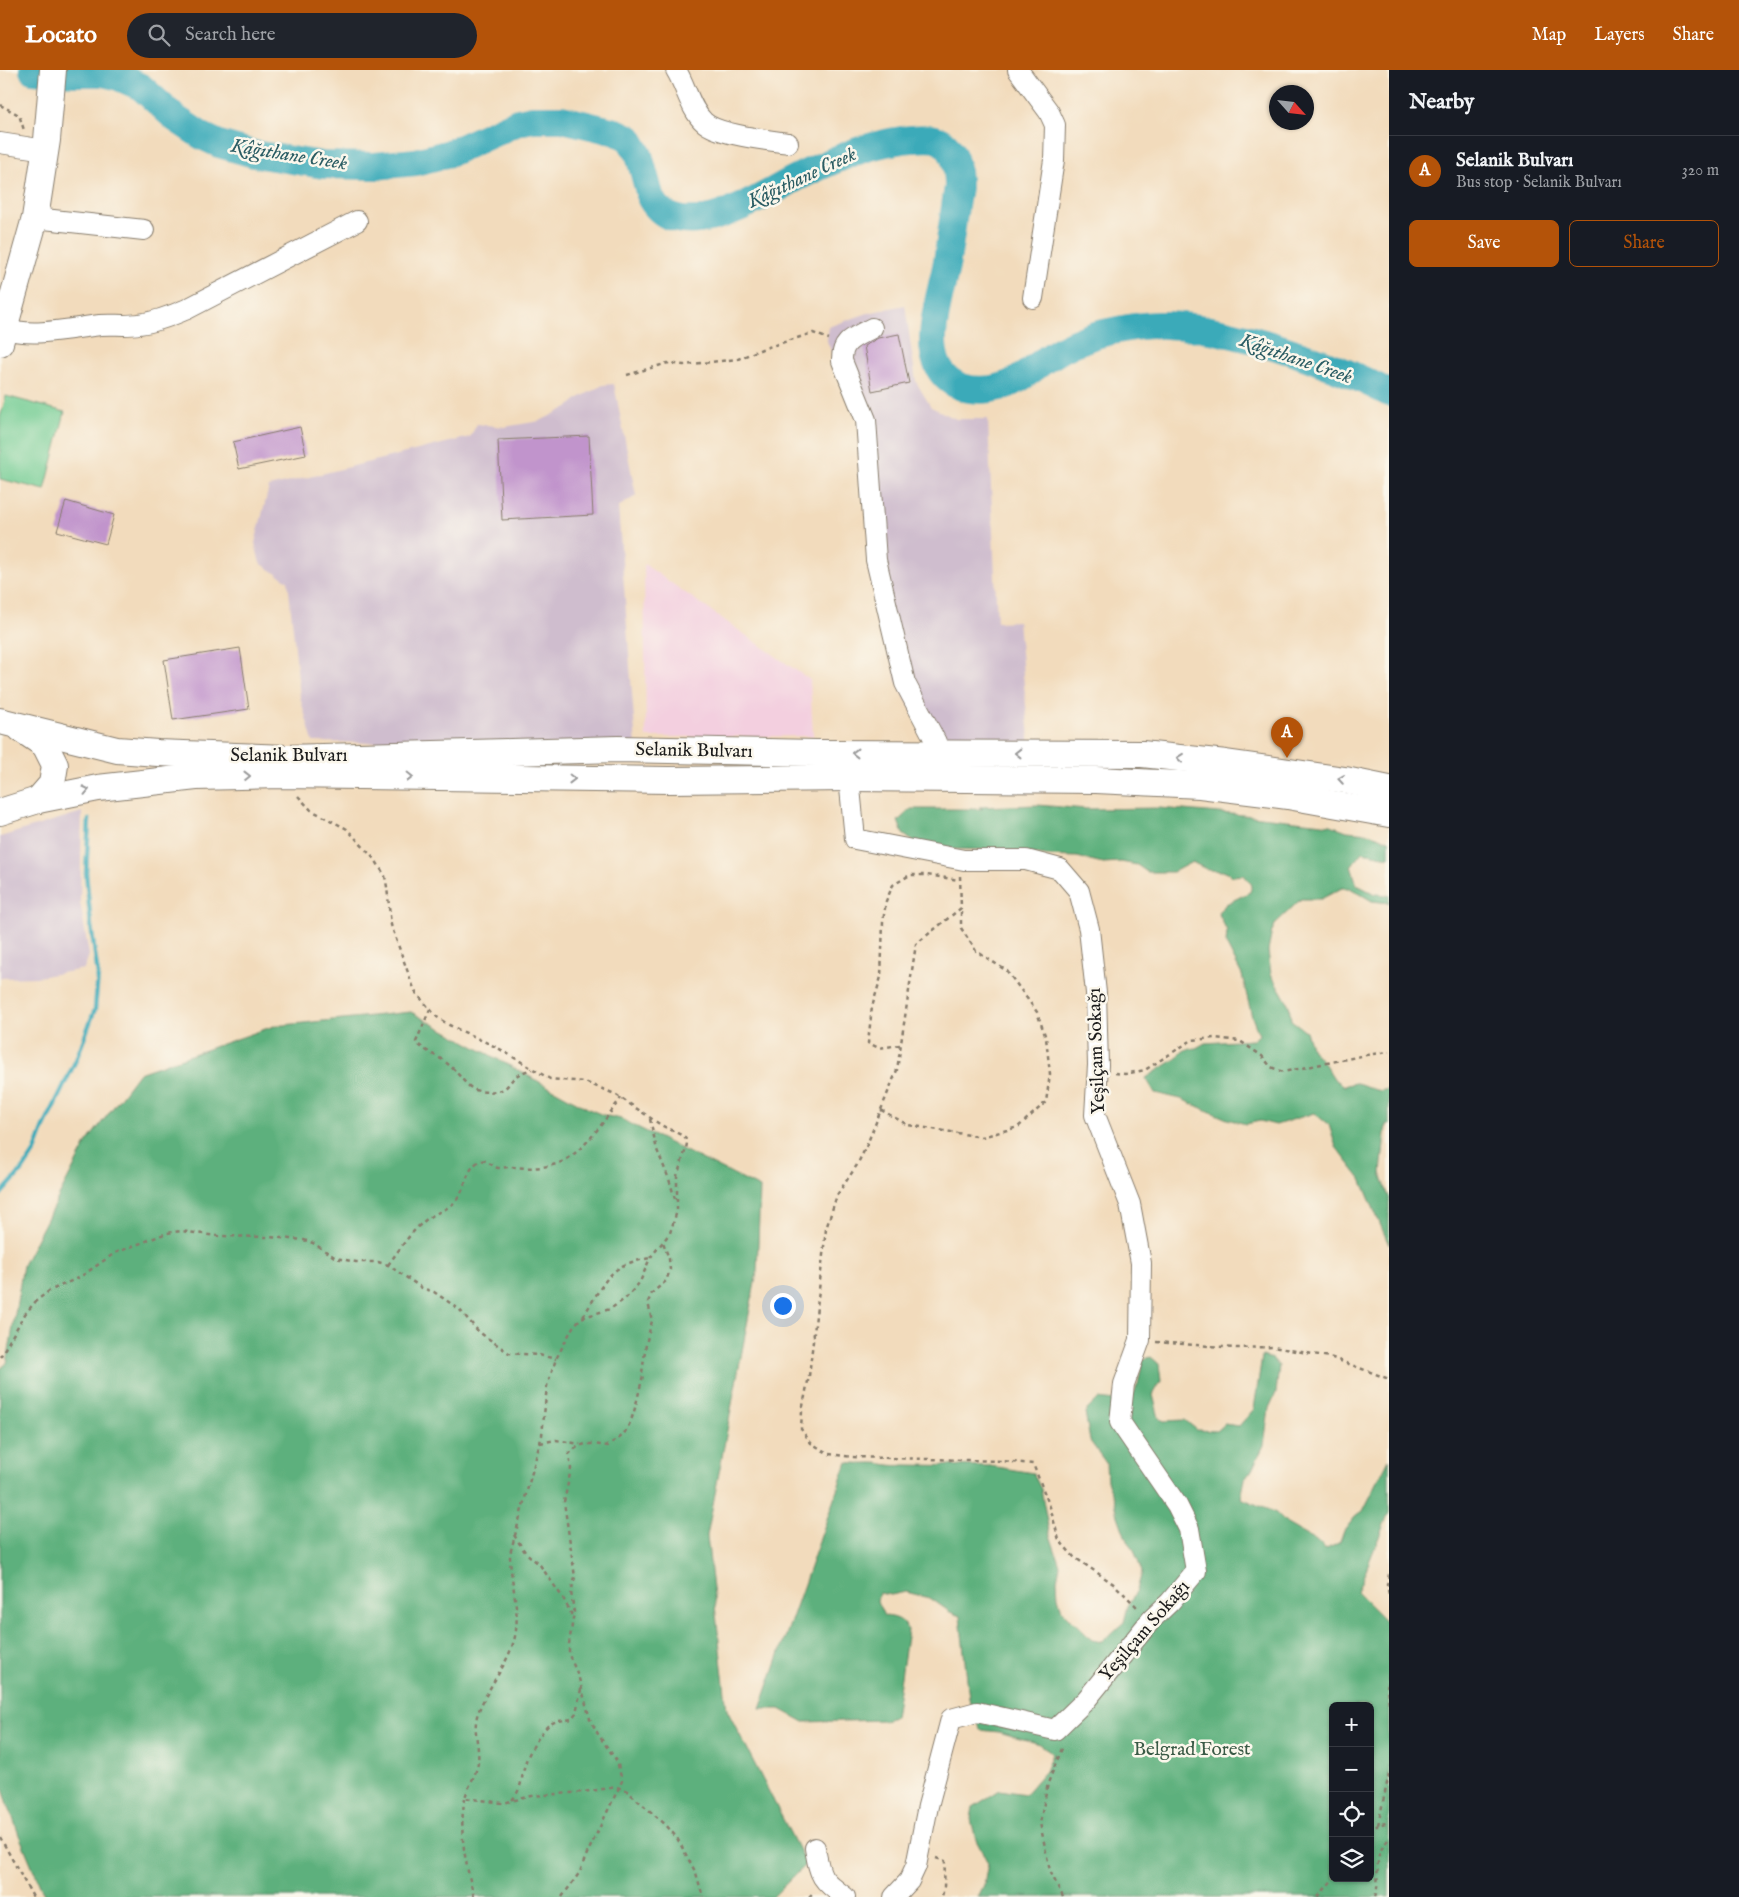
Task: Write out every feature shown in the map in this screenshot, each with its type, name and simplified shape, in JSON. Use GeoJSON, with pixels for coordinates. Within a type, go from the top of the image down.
{"type":"FeatureCollection","features":[{"type":"Feature","properties":{"kind":"main road"},"geometry":{"type":"LineString","coordinates":[[2,336],[35,218],[38,145],[53,70]]}},
{"type":"Feature","properties":{"kind":"main road"},"geometry":{"type":"LineString","coordinates":[[5,721],[44,745],[55,764],[52,784],[38,800]]}},
{"type":"Feature","properties":{"kind":"main road","name":"Selanik Bulvarı"},"geometry":{"type":"LineString","coordinates":[[5,721],[117,750],[286,758],[618,749],[816,753],[1142,754],[1236,764],[1389,788]]}},
{"type":"Feature","properties":{"kind":"main road","name":"Selanik Bulvarı"},"geometry":{"type":"LineString","coordinates":[[0,812],[38,800],[98,788],[143,782],[196,777],[282,775],[669,780],[848,778],[1096,780],[1200,785],[1288,796],[1389,814]]}},
{"type":"Feature","properties":{"kind":"street"},"geometry":{"type":"LineString","coordinates":[[676,70],[694,108],[704,122],[722,131],[788,143]]}},
{"type":"Feature","properties":{"kind":"street"},"geometry":{"type":"LineString","coordinates":[[1018,70],[1049,112],[1056,125],[1054,160],[1034,298]]}},
{"type":"Feature","properties":{"kind":"street"},"geometry":{"type":"LineString","coordinates":[[0,143],[38,145]]}},
{"type":"Feature","properties":{"kind":"street"},"geometry":{"type":"LineString","coordinates":[[35,218],[144,230]]}},
{"type":"Feature","properties":{"kind":"street"},"geometry":{"type":"LineString","coordinates":[[2,336],[14,332],[38,333],[103,325],[137,324],[160,320],[187,309],[357,221]]}},
{"type":"Feature","properties":{"kind":"street"},"geometry":{"type":"LineString","coordinates":[[872,328],[845,344],[841,352],[842,361],[866,420],[876,560],[905,684],[936,742],[936,753]]}},
{"type":"Feature","properties":{"kind":"street","name":"Yeşilçam Sokağı"},"geometry":{"type":"LineString","coordinates":[[848,778],[855,839],[964,860],[1026,860],[1060,870],[1079,891],[1089,929],[1096,993],[1098,1070],[1095,1115],[1130,1204],[1140,1263],[1140,1340],[1124,1384],[1120,1422],[1176,1506],[1189,1529],[1196,1572],[1170,1602],[1151,1620],[1086,1700],[1055,1730]]}},
{"type":"Feature","properties":{"kind":"street"},"geometry":{"type":"LineString","coordinates":[[894,1897],[909,1881],[916,1866],[928,1806],[951,1719],[977,1712],[1055,1730]]}},
{"type":"Feature","properties":{"kind":"street"},"geometry":{"type":"LineString","coordinates":[[815,1848],[819,1874],[845,1897]]}},
{"type":"Feature","properties":{"kind":"path"},"geometry":{"type":"LineString","coordinates":[[0,105],[19,115],[24,129],[38,145]]}},
{"type":"Feature","properties":{"kind":"path"},"geometry":{"type":"LineString","coordinates":[[628,375],[668,363],[684,365],[738,359],[762,349],[813,333],[845,344]]}},
{"type":"Feature","properties":{"kind":"path"},"geometry":{"type":"LineString","coordinates":[[282,775],[311,810],[346,829],[376,861],[385,876],[388,887],[391,925],[404,964],[416,993],[430,1010],[449,1025],[498,1048],[550,1079],[585,1082],[615,1094],[650,1118],[685,1137],[687,1143],[677,1176],[676,1204]]}},
{"type":"Feature","properties":{"kind":"path"},"geometry":{"type":"LineString","coordinates":[[881,1110],[908,1125],[982,1136],[1018,1127],[1046,1102],[1050,1074],[1046,1038],[1037,1012],[1006,971],[976,951],[961,928],[959,880],[964,860]]}},
{"type":"Feature","properties":{"kind":"path"},"geometry":{"type":"LineString","coordinates":[[900,1045],[879,1048],[868,1043],[872,1007],[881,977],[883,922],[886,901],[893,885],[910,875],[928,875],[959,880]]}},
{"type":"Feature","properties":{"kind":"path"},"geometry":{"type":"LineString","coordinates":[[961,908],[916,944],[897,1070],[857,1165],[837,1196],[826,1229],[801,1429],[811,1443],[829,1454],[852,1457],[1002,1461],[1033,1464],[1050,1507],[1059,1540],[1074,1557],[1115,1585],[1151,1620]]}},
{"type":"Feature","properties":{"kind":"path"},"geometry":{"type":"LineString","coordinates":[[430,1010],[416,1042],[422,1049],[453,1068],[466,1085],[471,1088],[480,1092],[503,1090],[520,1073],[533,1069]]}},
{"type":"Feature","properties":{"kind":"path"},"geometry":{"type":"LineString","coordinates":[[1098,1070],[1125,1074],[1145,1070],[1192,1040],[1215,1038],[1240,1041],[1262,1056],[1271,1067],[1283,1072],[1389,1052]]}},
{"type":"Feature","properties":{"kind":"path"},"geometry":{"type":"LineString","coordinates":[[388,1265],[412,1233],[427,1219],[456,1201],[463,1191],[472,1168],[479,1162],[486,1161],[498,1168],[532,1168],[559,1163],[573,1155],[585,1144],[621,1098]]}},
{"type":"Feature","properties":{"kind":"path"},"geometry":{"type":"LineString","coordinates":[[581,1318],[610,1309],[624,1299],[640,1282],[650,1258],[664,1242],[674,1224],[677,1211],[676,1204],[669,1179],[659,1158],[650,1118]]}},
{"type":"Feature","properties":{"kind":"path"},"geometry":{"type":"LineString","coordinates":[[0,1357],[26,1314],[49,1290],[80,1277],[115,1253],[167,1233],[181,1231],[217,1236],[304,1240],[313,1243],[336,1258],[350,1262],[378,1262],[388,1265],[422,1288],[434,1292],[459,1309],[479,1332],[509,1353],[539,1354],[556,1358]]}},
{"type":"Feature","properties":{"kind":"path"},"geometry":{"type":"LineString","coordinates":[[540,1443],[556,1440],[581,1445],[608,1446],[610,1443],[620,1439],[627,1430],[643,1376],[646,1344],[652,1325],[648,1302],[652,1293],[666,1281],[670,1270],[664,1242]]}},
{"type":"Feature","properties":{"kind":"path"},"geometry":{"type":"LineString","coordinates":[[474,1897],[462,1838],[461,1816],[465,1798],[478,1762],[476,1723],[478,1713],[496,1675],[507,1658],[514,1640],[516,1598],[510,1569],[510,1554],[540,1443],[547,1386],[556,1358],[573,1327],[608,1279],[619,1268],[632,1262],[650,1258]]}},
{"type":"Feature","properties":{"kind":"path"},"geometry":{"type":"LineString","coordinates":[[1140,1340],[1236,1348],[1274,1347],[1330,1357],[1389,1379]]}},
{"type":"Feature","properties":{"kind":"path"},"geometry":{"type":"LineString","coordinates":[[562,1897],[580,1872],[622,1782],[617,1761],[599,1736],[590,1719],[569,1655],[573,1617],[571,1592],[574,1577],[564,1502],[570,1469],[569,1454],[581,1445]]}},
{"type":"Feature","properties":{"kind":"path"},"geometry":{"type":"LineString","coordinates":[[514,1536],[525,1552],[540,1565],[563,1598],[573,1617]]}},
{"type":"Feature","properties":{"kind":"path"},"geometry":{"type":"LineString","coordinates":[[1389,1574],[1387,1585],[1389,1594]]}},
{"type":"Feature","properties":{"kind":"path"},"geometry":{"type":"LineString","coordinates":[[1389,1675],[1387,1688],[1389,1703]]}},
{"type":"Feature","properties":{"kind":"path"},"geometry":{"type":"LineString","coordinates":[[511,1802],[518,1794],[523,1782],[526,1761],[538,1740],[549,1725],[556,1721],[571,1719],[576,1713],[581,1687]]}},
{"type":"Feature","properties":{"kind":"path"},"geometry":{"type":"LineString","coordinates":[[1055,1730],[1065,1741],[1048,1783],[1040,1824],[1050,1871],[1063,1897]]}},
{"type":"Feature","properties":{"kind":"path"},"geometry":{"type":"LineString","coordinates":[[1378,1825],[1389,1774]]}},
{"type":"Feature","properties":{"kind":"path"},"geometry":{"type":"LineString","coordinates":[[465,1798],[491,1803],[511,1802],[532,1796],[619,1788],[627,1791],[639,1799],[677,1838],[696,1872],[703,1897]]}},
{"type":"Feature","properties":{"kind":"path"},"geometry":{"type":"LineString","coordinates":[[1374,1828],[1378,1825],[1389,1822]]}},
{"type":"Feature","properties":{"kind":"path"},"geometry":{"type":"LineString","coordinates":[[0,1837],[34,1897]]}},
{"type":"Feature","properties":{"kind":"path"},"geometry":{"type":"LineString","coordinates":[[1375,1897],[1378,1883],[1379,1859],[1381,1851],[1389,1838]]}},
{"type":"Feature","properties":{"kind":"path"},"geometry":{"type":"LineString","coordinates":[[920,1853],[945,1861],[942,1897]]}},
{"type":"Feature","properties":{"kind":"path"},"geometry":{"type":"LineString","coordinates":[[1318,1897],[1331,1882]]}},
{"type":"Feature","properties":{"kind":"shaded area"},"geometry":{"type":"Polygon","coordinates":[[[905,305],[916,382],[931,407],[956,419],[988,419],[997,622],[1018,621],[1030,748],[932,750],[896,680],[858,418],[827,341],[828,327],[868,313],[905,305]]]}},
{"type":"Feature","properties":{"kind":"shaded area"},"geometry":{"type":"Polygon","coordinates":[[[614,384],[636,496],[618,507],[636,746],[313,742],[300,697],[288,581],[260,563],[255,543],[269,487],[470,437],[477,424],[504,427],[540,421],[568,407],[579,398],[603,385],[614,384]]]}},
{"type":"Feature","properties":{"kind":"shaded area"},"geometry":{"type":"Polygon","coordinates":[[[644,564],[810,680],[813,736],[646,737],[644,564]]]}},
{"type":"Feature","properties":{"kind":"shaded area"},"geometry":{"type":"Polygon","coordinates":[[[82,812],[80,902],[89,955],[84,969],[38,977],[0,978],[0,837],[82,812]]]}},
{"type":"Feature","properties":{"kind":"green space"},"geometry":{"type":"Polygon","coordinates":[[[6,396],[65,412],[45,490],[0,479],[0,418],[6,396]]]}},
{"type":"Feature","properties":{"kind":"green space"},"geometry":{"type":"Polygon","coordinates":[[[1037,805],[1087,809],[1159,808],[1243,815],[1331,825],[1347,831],[1368,833],[1389,840],[1389,857],[1362,852],[1351,866],[1357,885],[1375,894],[1389,895],[1389,903],[1372,901],[1350,888],[1342,888],[1321,899],[1301,899],[1276,923],[1272,931],[1268,951],[1271,974],[1289,1005],[1291,1020],[1306,1031],[1312,1050],[1324,1063],[1335,1080],[1344,1086],[1356,1083],[1376,1090],[1389,1088],[1389,1125],[1386,1124],[1381,1173],[1389,1198],[1389,1245],[1361,1179],[1336,1147],[1329,1125],[1314,1113],[1276,1125],[1260,1121],[1246,1124],[1227,1119],[1181,1099],[1155,1093],[1146,1078],[1177,1058],[1187,1049],[1196,1048],[1205,1043],[1253,1040],[1259,1035],[1252,1017],[1242,975],[1226,944],[1227,931],[1218,912],[1226,904],[1250,892],[1252,885],[1244,875],[1233,876],[1223,871],[1208,870],[1192,862],[1173,872],[1147,872],[1137,865],[1121,862],[1103,863],[1077,857],[1046,856],[1007,850],[948,849],[914,842],[903,834],[898,821],[911,809],[983,809],[979,807],[1037,805]]]}},
{"type":"Feature","properties":{"kind":"green space"},"geometry":{"type":"Polygon","coordinates":[[[411,1012],[591,1110],[621,1119],[760,1188],[757,1272],[707,1536],[727,1710],[806,1864],[773,1897],[45,1897],[19,1835],[0,1781],[0,1369],[7,1363],[23,1265],[87,1142],[139,1073],[274,1026],[411,1012]]]}},
{"type":"Feature","properties":{"kind":"green space","name":"Belgrad Forest"},"geometry":{"type":"Polygon","coordinates":[[[1262,1356],[1273,1359],[1279,1366],[1276,1393],[1269,1408],[1264,1445],[1252,1470],[1245,1479],[1241,1498],[1276,1513],[1287,1524],[1315,1540],[1326,1550],[1340,1542],[1344,1531],[1355,1517],[1363,1511],[1389,1459],[1389,1512],[1357,1592],[1389,1624],[1389,1897],[978,1897],[984,1885],[988,1863],[976,1840],[971,1819],[973,1807],[1000,1790],[1025,1794],[1045,1771],[1052,1754],[1040,1744],[999,1732],[980,1730],[975,1707],[970,1703],[969,1698],[960,1616],[950,1612],[930,1598],[906,1592],[891,1595],[879,1593],[877,1601],[884,1616],[899,1619],[908,1630],[895,1717],[884,1720],[804,1722],[780,1709],[760,1709],[847,1462],[895,1466],[991,1466],[1033,1473],[1041,1489],[1049,1532],[1060,1565],[1057,1580],[1058,1597],[1062,1610],[1092,1640],[1102,1642],[1124,1622],[1128,1606],[1137,1590],[1142,1572],[1134,1550],[1127,1541],[1118,1516],[1114,1497],[1107,1481],[1106,1463],[1090,1441],[1085,1412],[1098,1399],[1116,1401],[1133,1395],[1138,1384],[1143,1359],[1151,1357],[1159,1364],[1161,1381],[1153,1395],[1159,1418],[1164,1421],[1185,1420],[1197,1430],[1216,1431],[1224,1424],[1239,1426],[1254,1409],[1262,1356]]]}},
{"type":"Feature","properties":{"kind":"building"},"geometry":{"type":"Polygon","coordinates":[[[899,334],[909,383],[872,391],[864,346],[878,338],[899,334]]]}},
{"type":"Feature","properties":{"kind":"building"},"geometry":{"type":"Polygon","coordinates":[[[300,427],[306,455],[239,469],[233,442],[300,427]]]}},
{"type":"Feature","properties":{"kind":"building"},"geometry":{"type":"Polygon","coordinates":[[[589,436],[593,515],[502,520],[498,440],[589,436]]]}},
{"type":"Feature","properties":{"kind":"building"},"geometry":{"type":"Polygon","coordinates":[[[66,501],[114,515],[106,544],[57,531],[66,501]]]}},
{"type":"Feature","properties":{"kind":"building"},"geometry":{"type":"Polygon","coordinates":[[[240,648],[249,709],[173,720],[164,660],[240,648]]]}},
{"type":"Feature","properties":{"kind":"waterway","name":"Kâğıthane Creek"},"geometry":{"type":"LineString","coordinates":[[33,70],[103,73],[116,76],[141,87],[175,118],[202,136],[219,144],[254,154],[323,165],[375,166],[416,162],[450,153],[518,122],[533,119],[562,119],[616,132],[629,138],[639,155],[651,199],[663,213],[679,219],[697,220],[717,216],[736,209],[811,171],[863,149],[902,140],[935,139],[947,146],[954,158],[958,187],[947,261],[934,323],[934,356],[940,369],[949,380],[957,385],[983,390],[1001,387],[1022,377],[1062,349],[1086,338],[1132,327],[1166,325],[1221,332],[1280,348],[1310,358],[1389,393]]}},
{"type":"Feature","properties":{"kind":"waterway"},"geometry":{"type":"LineString","coordinates":[[0,1195],[24,1168],[35,1151],[44,1127],[76,1060],[95,1009],[98,975],[86,873],[89,820]]}},
{"type":"Feature","properties":{"kind":"place","name":"Selanik Bulvarı"},"geometry":{"type":"Point","coordinates":[1287,758]}}]}
